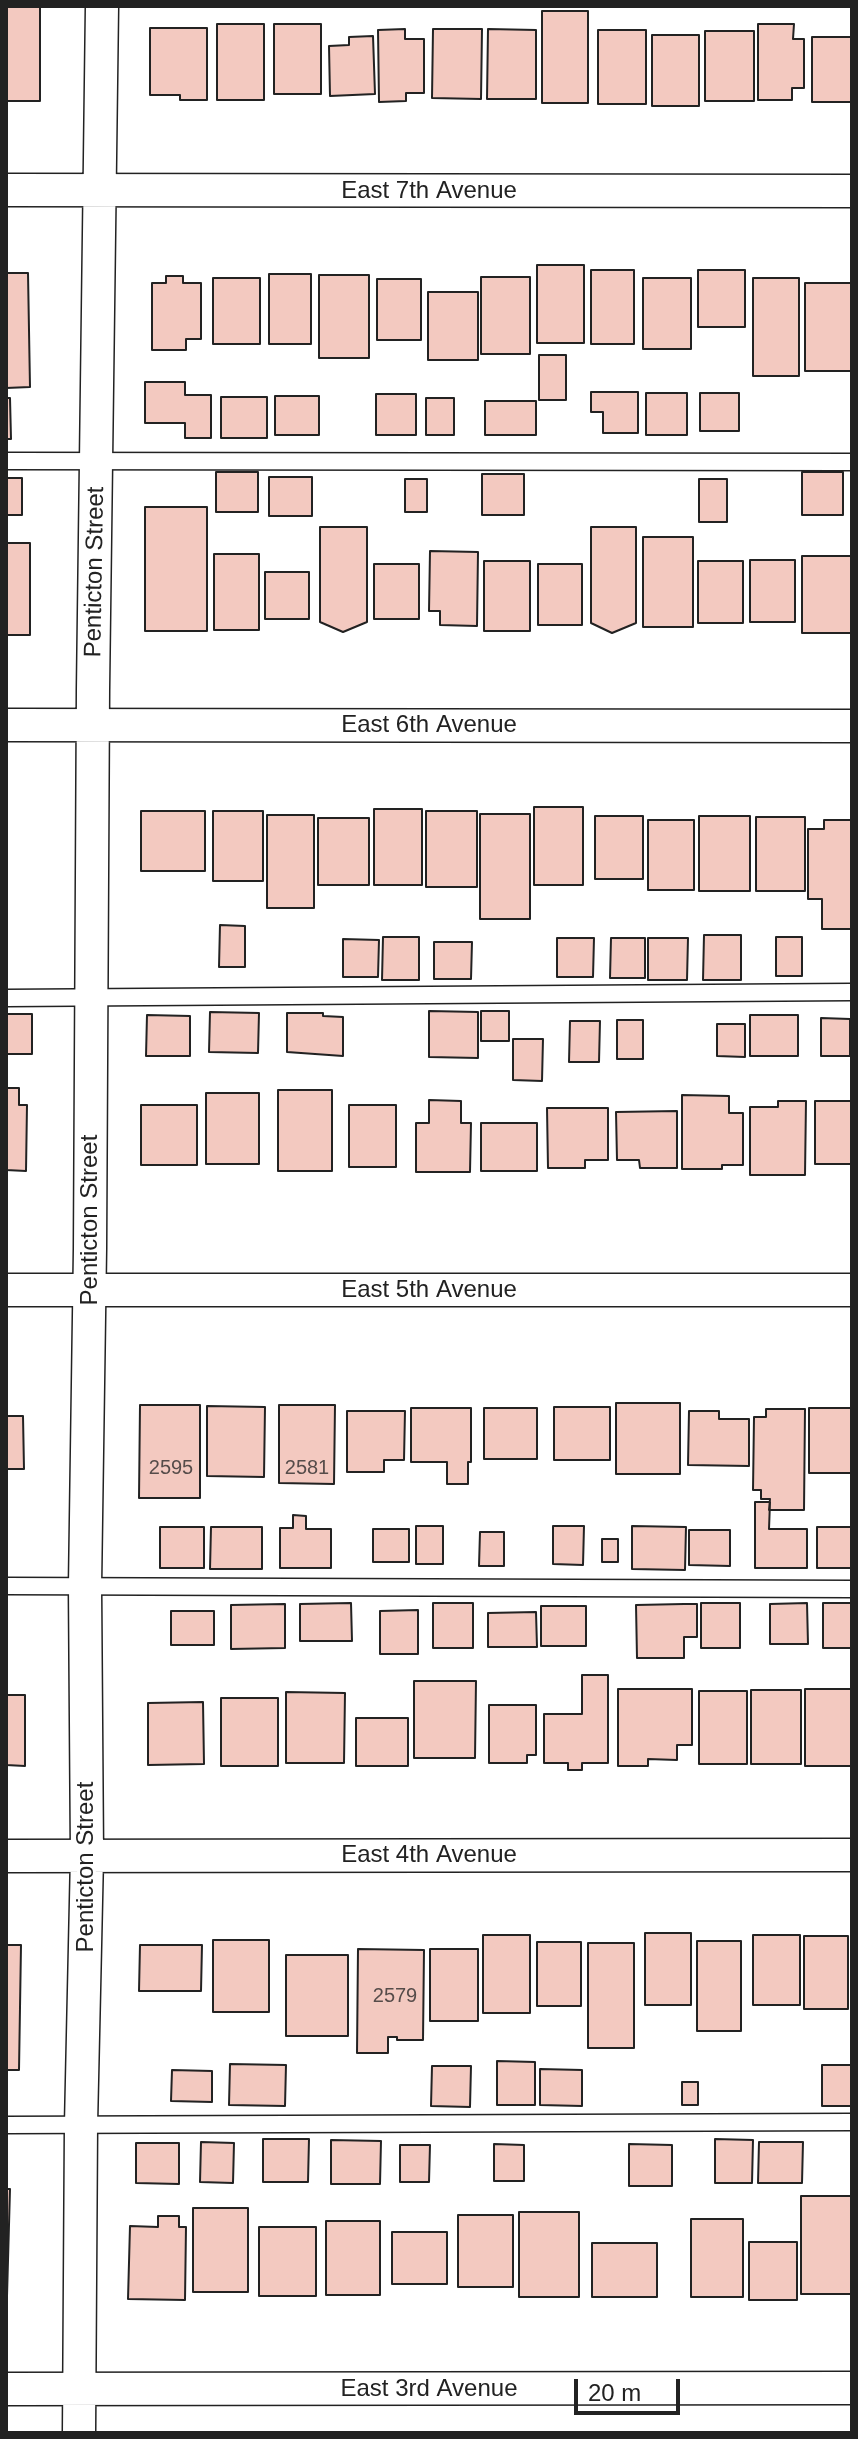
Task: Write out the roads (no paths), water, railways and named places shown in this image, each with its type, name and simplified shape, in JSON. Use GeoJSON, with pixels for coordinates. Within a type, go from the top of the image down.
{"type":"FeatureCollection","features":[{"type":"Feature","properties":{"kind":"street","name":"Penticton Street"},"geometry":{"type":"LineString","coordinates":[[79,2433],[87,1856],[85,1586],[102,6]]}},
{"type":"Feature","properties":{"kind":"street","name":"East 7th Avenue"},"geometry":{"type":"LineString","coordinates":[[6,190],[852,191]]}},
{"type":"Feature","properties":{"kind":"street","name":"East 6th Avenue"},"geometry":{"type":"LineString","coordinates":[[6,725],[852,726]]}},
{"type":"Feature","properties":{"kind":"street","name":"East 5th Avenue"},"geometry":{"type":"LineString","coordinates":[[6,1290],[852,1290]]}},
{"type":"Feature","properties":{"kind":"street","name":"East 4th Avenue"},"geometry":{"type":"LineString","coordinates":[[6,1856],[852,1855]]}},
{"type":"Feature","properties":{"kind":"street","name":"East 3rd Avenue"},"geometry":{"type":"LineString","coordinates":[[6,2389],[852,2388]]}},
{"type":"Feature","properties":{"kind":"lane"},"geometry":{"type":"LineString","coordinates":[[6,461],[852,462]]}},
{"type":"Feature","properties":{"kind":"lane"},"geometry":{"type":"LineString","coordinates":[[6,998],[852,992]]}},
{"type":"Feature","properties":{"kind":"lane"},"geometry":{"type":"LineString","coordinates":[[6,1586],[852,1589]]}},
{"type":"Feature","properties":{"kind":"lane"},"geometry":{"type":"LineString","coordinates":[[6,2125],[852,2122]]}}]}
